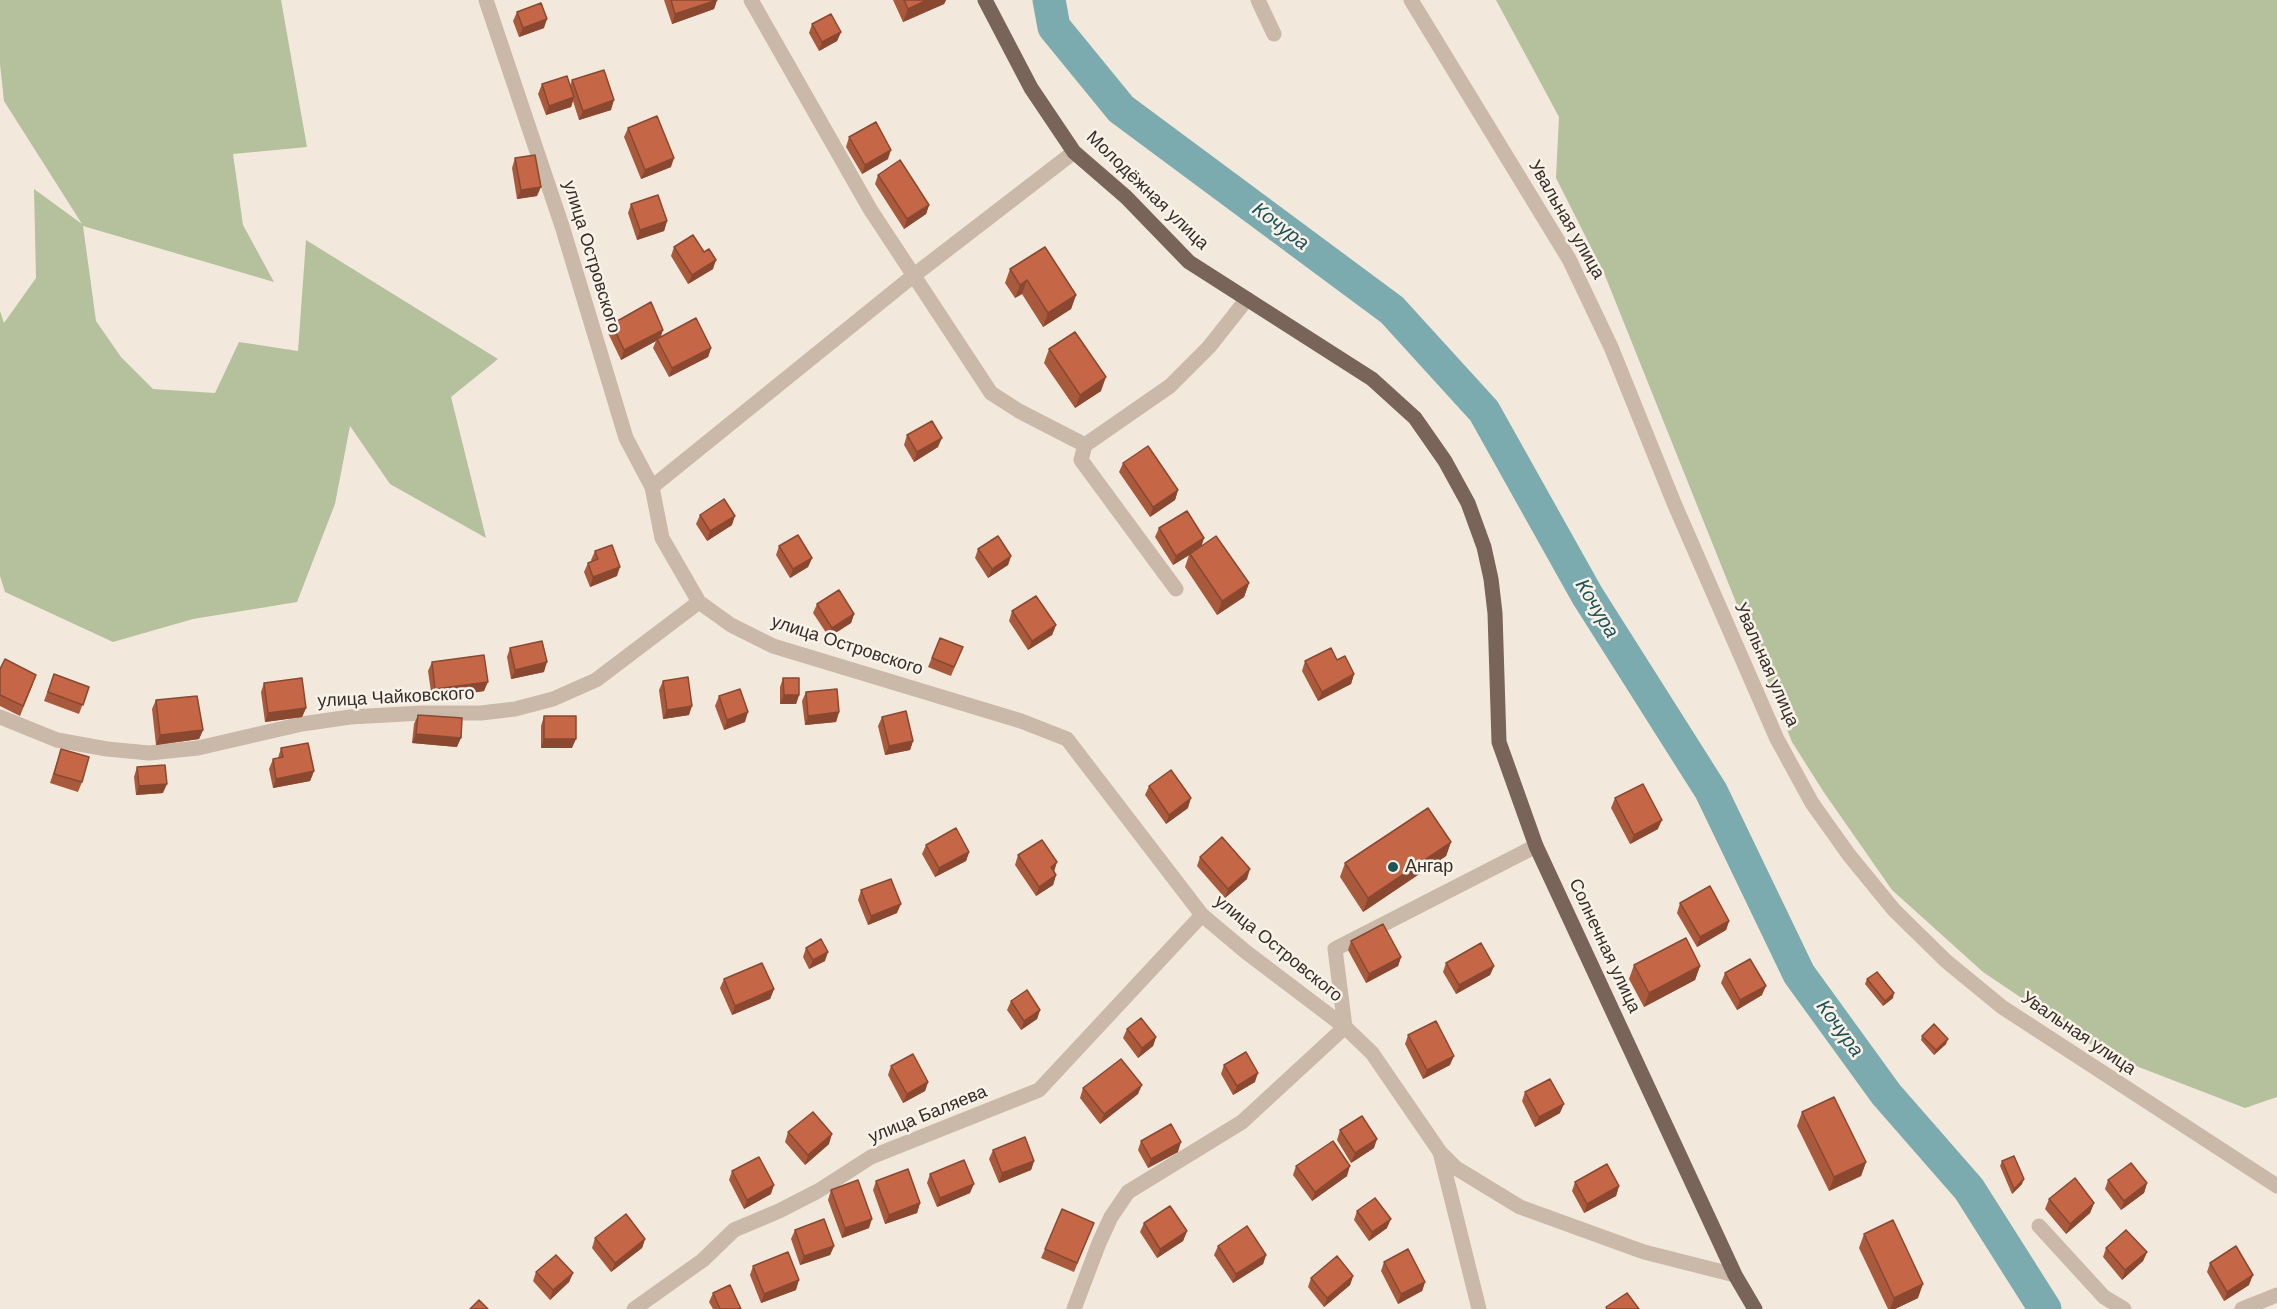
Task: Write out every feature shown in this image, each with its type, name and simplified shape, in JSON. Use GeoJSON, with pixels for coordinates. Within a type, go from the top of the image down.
{"type":"FeatureCollection","features":[{"type":"Feature","properties":{"kind":"main road","name":"Молодёжная улица"},"geometry":{"type":"LineString","coordinates":[[985,0],[1031,88],[1074,152],[1126,197],[1189,262],[1372,380],[1415,418],[1445,462],[1468,503],[1484,547],[1491,579]]}},
{"type":"Feature","properties":{"kind":"main road","name":"Солнечная улица"},"geometry":{"type":"LineString","coordinates":[[1491,579],[1499,742],[1536,846],[1735,1275],[1755,1309]]}},
{"type":"Feature","properties":{"kind":"street","name":"улица Островского"},"geometry":{"type":"LineString","coordinates":[[486,0],[559,216],[626,438],[652,487],[662,538],[699,602],[731,625],[773,646],[1021,721],[1067,739],[1202,915],[1246,952],[1345,1027],[1372,1053],[1440,1152],[1456,1168],[1520,1207],[1644,1252],[1735,1275]]}},
{"type":"Feature","properties":{"kind":"street"},"geometry":{"type":"LineString","coordinates":[[751,0],[870,210],[991,393],[1019,411],[1085,445]]}},
{"type":"Feature","properties":{"kind":"street"},"geometry":{"type":"LineString","coordinates":[[1258,0],[1274,34]]}},
{"type":"Feature","properties":{"kind":"street","name":"Увальная улица"},"geometry":{"type":"LineString","coordinates":[[1411,0],[1569,260],[1611,347],[1674,503],[1777,739],[1812,802],[1849,855],[1909,925],[1946,961],[2002,1007],[2277,1186]]}},
{"type":"Feature","properties":{"kind":"street"},"geometry":{"type":"LineString","coordinates":[[652,487],[913,276],[1074,152]]}},
{"type":"Feature","properties":{"kind":"street"},"geometry":{"type":"LineString","coordinates":[[1176,589],[1081,460],[1085,445],[1170,386],[1209,347],[1247,299]]}},
{"type":"Feature","properties":{"kind":"street","name":"улица Чайковского"},"geometry":{"type":"LineString","coordinates":[[0,717],[57,740],[107,749],[149,753],[198,748],[302,724],[350,717],[481,713],[515,709],[553,699],[596,680],[699,602]]}},
{"type":"Feature","properties":{"kind":"street"},"geometry":{"type":"LineString","coordinates":[[1074,1309],[1111,1217],[1128,1192],[1242,1122],[1345,1027],[1335,949],[1536,846]]}},
{"type":"Feature","properties":{"kind":"street","name":"улица Баляева"},"geometry":{"type":"LineString","coordinates":[[634,1309],[703,1260],[734,1230],[818,1191],[871,1157],[1039,1090],[1202,915]]}},
{"type":"Feature","properties":{"kind":"street","name":"улица Островского"},"geometry":{"type":"LineString","coordinates":[[1440,1152],[1479,1309]]}},
{"type":"Feature","properties":{"kind":"street"},"geometry":{"type":"LineString","coordinates":[[2039,1226],[2104,1297],[2124,1309]]}},
{"type":"Feature","properties":{"kind":"street"},"geometry":{"type":"LineString","coordinates":[[2242,1309],[2277,1295]]}},
{"type":"Feature","properties":{"kind":"green space"},"geometry":{"type":"Polygon","coordinates":[[[0,0],[281,0],[307,147],[233,154],[243,225],[274,282],[83,226],[96,321],[121,357],[153,389],[215,393],[239,342],[298,351],[306,240],[498,359],[451,397],[486,538],[390,484],[350,426],[335,504],[297,602],[193,619],[113,642],[5,592],[0,576],[0,311],[4,323],[36,278],[34,189],[82,224],[4,101],[0,64],[0,0]]]}},
{"type":"Feature","properties":{"kind":"green space"},"geometry":{"type":"Polygon","coordinates":[[[1496,0],[2277,0],[2277,1097],[2245,1108],[2105,1054],[1983,972],[1892,890],[1792,742],[1604,273],[1556,178],[1559,117],[1496,0]]]}},
{"type":"Feature","properties":{"kind":"building"},"geometry":{"type":"Polygon","coordinates":[[[671,0],[717,0],[675,14],[671,0]]]}},
{"type":"Feature","properties":{"kind":"building"},"geometry":{"type":"Polygon","coordinates":[[[904,0],[927,0],[908,9],[904,0]]]}},
{"type":"Feature","properties":{"kind":"building"},"geometry":{"type":"Polygon","coordinates":[[[541,3],[547,19],[523,28],[517,12],[541,3]]]}},
{"type":"Feature","properties":{"kind":"building"},"geometry":{"type":"Polygon","coordinates":[[[831,14],[841,32],[822,42],[812,24],[831,14]]]}},
{"type":"Feature","properties":{"kind":"building"},"geometry":{"type":"Polygon","coordinates":[[[604,70],[614,100],[583,111],[572,80],[604,70]]]}},
{"type":"Feature","properties":{"kind":"building"},"geometry":{"type":"Polygon","coordinates":[[[567,76],[574,97],[549,106],[542,84],[567,76]]]}},
{"type":"Feature","properties":{"kind":"building"},"geometry":{"type":"Polygon","coordinates":[[[657,116],[674,158],[645,170],[628,128],[657,116]]]}},
{"type":"Feature","properties":{"kind":"building"},"geometry":{"type":"Polygon","coordinates":[[[876,122],[891,150],[865,165],[849,137],[876,122]]]}},
{"type":"Feature","properties":{"kind":"building"},"geometry":{"type":"Polygon","coordinates":[[[535,155],[541,187],[521,190],[515,158],[535,155]]]}},
{"type":"Feature","properties":{"kind":"building"},"geometry":{"type":"Polygon","coordinates":[[[900,160],[929,205],[907,219],[878,175],[900,160]]]}},
{"type":"Feature","properties":{"kind":"building"},"geometry":{"type":"Polygon","coordinates":[[[658,195],[667,221],[640,230],[631,204],[658,195]]]}},
{"type":"Feature","properties":{"kind":"building"},"geometry":{"type":"Polygon","coordinates":[[[693,235],[704,252],[709,249],[716,260],[692,275],[674,247],[693,235]]]}},
{"type":"Feature","properties":{"kind":"building"},"geometry":{"type":"Polygon","coordinates":[[[1045,247],[1076,295],[1048,313],[1027,280],[1020,285],[1010,269],[1045,247]]]}},
{"type":"Feature","properties":{"kind":"building"},"geometry":{"type":"Polygon","coordinates":[[[651,302],[663,330],[624,350],[612,324],[651,302]]]}},
{"type":"Feature","properties":{"kind":"building"},"geometry":{"type":"Polygon","coordinates":[[[696,318],[711,348],[672,368],[657,339],[696,318]]]}},
{"type":"Feature","properties":{"kind":"building"},"geometry":{"type":"Polygon","coordinates":[[[1075,332],[1106,377],[1080,395],[1049,349],[1075,332]]]}},
{"type":"Feature","properties":{"kind":"building"},"geometry":{"type":"Polygon","coordinates":[[[932,421],[942,438],[917,452],[907,435],[932,421]]]}},
{"type":"Feature","properties":{"kind":"building"},"geometry":{"type":"Polygon","coordinates":[[[1148,446],[1178,490],[1153,507],[1123,463],[1148,446]]]}},
{"type":"Feature","properties":{"kind":"building"},"geometry":{"type":"Polygon","coordinates":[[[724,499],[735,516],[710,531],[700,515],[724,499]]]}},
{"type":"Feature","properties":{"kind":"building"},"geometry":{"type":"Polygon","coordinates":[[[1187,511],[1204,538],[1176,556],[1159,528],[1187,511]]]}},
{"type":"Feature","properties":{"kind":"building"},"geometry":{"type":"Polygon","coordinates":[[[798,535],[812,558],[793,569],[779,546],[798,535]]]}},
{"type":"Feature","properties":{"kind":"building"},"geometry":{"type":"Polygon","coordinates":[[[998,536],[1011,556],[992,569],[978,549],[998,536]]]}},
{"type":"Feature","properties":{"kind":"building"},"geometry":{"type":"Polygon","coordinates":[[[1216,536],[1249,583],[1222,601],[1190,554],[1216,536]]]}},
{"type":"Feature","properties":{"kind":"building"},"geometry":{"type":"Polygon","coordinates":[[[612,545],[620,567],[593,577],[588,563],[598,559],[595,551],[612,545]]]}},
{"type":"Feature","properties":{"kind":"building"},"geometry":{"type":"Polygon","coordinates":[[[839,590],[854,614],[832,628],[817,604],[839,590]]]}},
{"type":"Feature","properties":{"kind":"building"},"geometry":{"type":"Polygon","coordinates":[[[1036,596],[1056,625],[1032,641],[1012,611],[1036,596]]]}},
{"type":"Feature","properties":{"kind":"building"},"geometry":{"type":"Polygon","coordinates":[[[940,638],[963,647],[954,667],[932,658],[940,638]]]}},
{"type":"Feature","properties":{"kind":"building"},"geometry":{"type":"Polygon","coordinates":[[[542,641],[547,662],[515,670],[510,648],[542,641]]]}},
{"type":"Feature","properties":{"kind":"building"},"geometry":{"type":"Polygon","coordinates":[[[1331,648],[1337,660],[1345,656],[1354,674],[1322,692],[1305,661],[1331,648]]]}},
{"type":"Feature","properties":{"kind":"building"},"geometry":{"type":"Polygon","coordinates":[[[484,655],[488,682],[435,689],[432,662],[484,655]]]}},
{"type":"Feature","properties":{"kind":"building"},"geometry":{"type":"Polygon","coordinates":[[[5,659],[36,675],[23,706],[0,695],[0,669],[5,659]]]}},
{"type":"Feature","properties":{"kind":"building"},"geometry":{"type":"Polygon","coordinates":[[[54,674],[89,687],[83,705],[48,692],[54,674]]]}},
{"type":"Feature","properties":{"kind":"building"},"geometry":{"type":"Polygon","coordinates":[[[688,677],[692,706],[667,710],[663,681],[688,677]]]}},
{"type":"Feature","properties":{"kind":"building"},"geometry":{"type":"Polygon","coordinates":[[[302,678],[306,708],[268,713],[264,683],[302,678]]]}},
{"type":"Feature","properties":{"kind":"building"},"geometry":{"type":"Polygon","coordinates":[[[783,678],[799,678],[799,695],[784,695],[783,678]]]}},
{"type":"Feature","properties":{"kind":"building"},"geometry":{"type":"Polygon","coordinates":[[[740,689],[748,712],[727,720],[719,696],[740,689]]]}},
{"type":"Feature","properties":{"kind":"building"},"geometry":{"type":"Polygon","coordinates":[[[837,689],[839,712],[808,716],[806,692],[837,689]]]}},
{"type":"Feature","properties":{"kind":"building"},"geometry":{"type":"Polygon","coordinates":[[[197,696],[203,730],[160,735],[156,700],[197,696]]]}},
{"type":"Feature","properties":{"kind":"building"},"geometry":{"type":"Polygon","coordinates":[[[906,711],[913,741],[889,746],[882,717],[906,711]]]}},
{"type":"Feature","properties":{"kind":"building"},"geometry":{"type":"Polygon","coordinates":[[[418,715],[462,718],[461,738],[416,734],[418,715]]]}},
{"type":"Feature","properties":{"kind":"building"},"geometry":{"type":"Polygon","coordinates":[[[544,716],[576,716],[576,739],[544,739],[544,716]]]}},
{"type":"Feature","properties":{"kind":"building"},"geometry":{"type":"Polygon","coordinates":[[[308,743],[314,771],[276,779],[273,759],[283,757],[281,748],[308,743]]]}},
{"type":"Feature","properties":{"kind":"building"},"geometry":{"type":"Polygon","coordinates":[[[61,749],[89,757],[82,782],[54,774],[61,749]]]}},
{"type":"Feature","properties":{"kind":"building"},"geometry":{"type":"Polygon","coordinates":[[[165,765],[167,784],[139,786],[137,767],[165,765]]]}},
{"type":"Feature","properties":{"kind":"building"},"geometry":{"type":"Polygon","coordinates":[[[1171,770],[1191,798],[1169,815],[1149,786],[1171,770]]]}},
{"type":"Feature","properties":{"kind":"building"},"geometry":{"type":"Polygon","coordinates":[[[1643,784],[1662,820],[1634,835],[1615,798],[1643,784]]]}},
{"type":"Feature","properties":{"kind":"building","name":"Ангар"},"geometry":{"type":"Polygon","coordinates":[[[1428,808],[1451,842],[1368,898],[1345,863],[1428,808]]]}},
{"type":"Feature","properties":{"kind":"building"},"geometry":{"type":"Polygon","coordinates":[[[956,828],[969,852],[939,868],[926,845],[956,828]]]}},
{"type":"Feature","properties":{"kind":"building"},"geometry":{"type":"Polygon","coordinates":[[[1222,837],[1250,869],[1228,889],[1200,857],[1222,837]]]}},
{"type":"Feature","properties":{"kind":"building"},"geometry":{"type":"Polygon","coordinates":[[[1042,840],[1057,862],[1051,867],[1056,875],[1039,887],[1018,855],[1042,840]]]}},
{"type":"Feature","properties":{"kind":"building"},"geometry":{"type":"Polygon","coordinates":[[[891,879],[901,904],[871,916],[861,890],[891,879]]]}},
{"type":"Feature","properties":{"kind":"building"},"geometry":{"type":"Polygon","coordinates":[[[1710,886],[1729,921],[1700,937],[1680,903],[1710,886]]]}},
{"type":"Feature","properties":{"kind":"building"},"geometry":{"type":"Polygon","coordinates":[[[1383,924],[1401,957],[1369,974],[1351,941],[1383,924]]]}},
{"type":"Feature","properties":{"kind":"building"},"geometry":{"type":"Polygon","coordinates":[[[1686,938],[1700,966],[1649,993],[1634,965],[1686,938]]]}},
{"type":"Feature","properties":{"kind":"building"},"geometry":{"type":"Polygon","coordinates":[[[821,939],[828,952],[813,960],[806,948],[821,939]]]}},
{"type":"Feature","properties":{"kind":"building"},"geometry":{"type":"Polygon","coordinates":[[[1481,943],[1494,966],[1459,985],[1446,963],[1481,943]]]}},
{"type":"Feature","properties":{"kind":"building"},"geometry":{"type":"Polygon","coordinates":[[[1750,959],[1766,986],[1740,1000],[1725,973],[1750,959]]]}},
{"type":"Feature","properties":{"kind":"building"},"geometry":{"type":"Polygon","coordinates":[[[762,963],[774,989],[735,1006],[724,979],[762,963]]]}},
{"type":"Feature","properties":{"kind":"building"},"geometry":{"type":"Polygon","coordinates":[[[1877,972],[1894,993],[1885,1001],[1867,979],[1877,972]]]}},
{"type":"Feature","properties":{"kind":"building"},"geometry":{"type":"Polygon","coordinates":[[[1027,990],[1040,1010],[1024,1021],[1011,1001],[1027,990]]]}},
{"type":"Feature","properties":{"kind":"building"},"geometry":{"type":"Polygon","coordinates":[[[1141,1018],[1156,1037],[1142,1048],[1127,1029],[1141,1018]]]}},
{"type":"Feature","properties":{"kind":"building"},"geometry":{"type":"Polygon","coordinates":[[[1436,1021],[1454,1056],[1427,1070],[1408,1035],[1436,1021]]]}},
{"type":"Feature","properties":{"kind":"building"},"geometry":{"type":"Polygon","coordinates":[[[1934,1024],[1948,1039],[1936,1050],[1922,1036],[1934,1024]]]}},
{"type":"Feature","properties":{"kind":"building"},"geometry":{"type":"Polygon","coordinates":[[[1246,1052],[1258,1073],[1237,1086],[1224,1065],[1246,1052]]]}},
{"type":"Feature","properties":{"kind":"building"},"geometry":{"type":"Polygon","coordinates":[[[913,1054],[928,1082],[907,1094],[891,1066],[913,1054]]]}},
{"type":"Feature","properties":{"kind":"building"},"geometry":{"type":"Polygon","coordinates":[[[1121,1059],[1142,1085],[1104,1114],[1083,1088],[1121,1059]]]}},
{"type":"Feature","properties":{"kind":"building"},"geometry":{"type":"Polygon","coordinates":[[[1550,1079],[1564,1104],[1539,1117],[1525,1092],[1550,1079]]]}},
{"type":"Feature","properties":{"kind":"building"},"geometry":{"type":"Polygon","coordinates":[[[1834,1097],[1866,1162],[1834,1177],[1802,1112],[1834,1097]]]}},
{"type":"Feature","properties":{"kind":"building"},"geometry":{"type":"Polygon","coordinates":[[[813,1112],[832,1134],[808,1155],[788,1132],[813,1112]]]}},
{"type":"Feature","properties":{"kind":"building"},"geometry":{"type":"Polygon","coordinates":[[[1362,1116],[1377,1139],[1355,1153],[1340,1130],[1362,1116]]]}},
{"type":"Feature","properties":{"kind":"building"},"geometry":{"type":"Polygon","coordinates":[[[1171,1124],[1181,1142],[1151,1159],[1141,1141],[1171,1124]]]}},
{"type":"Feature","properties":{"kind":"building"},"geometry":{"type":"Polygon","coordinates":[[[1025,1137],[1034,1161],[1002,1173],[993,1150],[1025,1137]]]}},
{"type":"Feature","properties":{"kind":"building"},"geometry":{"type":"Polygon","coordinates":[[[1333,1141],[1350,1166],[1315,1192],[1296,1166],[1333,1141]]]}},
{"type":"Feature","properties":{"kind":"building"},"geometry":{"type":"Polygon","coordinates":[[[2014,1156],[2024,1179],[2014,1189],[2002,1161],[2014,1156]]]}},
{"type":"Feature","properties":{"kind":"building"},"geometry":{"type":"Polygon","coordinates":[[[759,1157],[774,1185],[747,1200],[732,1171],[759,1157]]]}},
{"type":"Feature","properties":{"kind":"building"},"geometry":{"type":"Polygon","coordinates":[[[964,1160],[974,1184],[940,1198],[930,1174],[964,1160]]]}},
{"type":"Feature","properties":{"kind":"building"},"geometry":{"type":"Polygon","coordinates":[[[2131,1163],[2147,1183],[2124,1201],[2108,1180],[2131,1163]]]}},
{"type":"Feature","properties":{"kind":"building"},"geometry":{"type":"Polygon","coordinates":[[[1607,1164],[1619,1186],[1587,1204],[1575,1182],[1607,1164]]]}},
{"type":"Feature","properties":{"kind":"building"},"geometry":{"type":"Polygon","coordinates":[[[908,1169],[920,1203],[889,1215],[876,1181],[908,1169]]]}},
{"type":"Feature","properties":{"kind":"building"},"geometry":{"type":"Polygon","coordinates":[[[2075,1178],[2094,1203],[2070,1224],[2049,1199],[2075,1178]]]}},
{"type":"Feature","properties":{"kind":"building"},"geometry":{"type":"Polygon","coordinates":[[[858,1180],[872,1219],[845,1228],[831,1190],[858,1180]]]}},
{"type":"Feature","properties":{"kind":"building"},"geometry":{"type":"Polygon","coordinates":[[[1375,1198],[1391,1219],[1372,1232],[1357,1211],[1375,1198]]]}},
{"type":"Feature","properties":{"kind":"building"},"geometry":{"type":"Polygon","coordinates":[[[1170,1206],[1187,1231],[1160,1249],[1144,1223],[1170,1206]]]}},
{"type":"Feature","properties":{"kind":"building"},"geometry":{"type":"Polygon","coordinates":[[[1062,1209],[1094,1223],[1077,1263],[1045,1249],[1062,1209]]]}},
{"type":"Feature","properties":{"kind":"building"},"geometry":{"type":"Polygon","coordinates":[[[626,1214],[645,1239],[615,1263],[595,1238],[626,1214]]]}},
{"type":"Feature","properties":{"kind":"building"},"geometry":{"type":"Polygon","coordinates":[[[824,1219],[834,1246],[804,1256],[795,1230],[824,1219]]]}},
{"type":"Feature","properties":{"kind":"building"},"geometry":{"type":"Polygon","coordinates":[[[1893,1220],[1923,1284],[1894,1298],[1864,1234],[1893,1220]]]}},
{"type":"Feature","properties":{"kind":"building"},"geometry":{"type":"Polygon","coordinates":[[[1247,1226],[1266,1255],[1236,1274],[1218,1246],[1247,1226]]]}},
{"type":"Feature","properties":{"kind":"building"},"geometry":{"type":"Polygon","coordinates":[[[2126,1230],[2147,1252],[2125,1270],[2106,1248],[2126,1230]]]}},
{"type":"Feature","properties":{"kind":"building"},"geometry":{"type":"Polygon","coordinates":[[[2236,1246],[2253,1275],[2227,1292],[2210,1263],[2236,1246]]]}},
{"type":"Feature","properties":{"kind":"building"},"geometry":{"type":"Polygon","coordinates":[[[1408,1249],[1425,1282],[1401,1294],[1384,1262],[1408,1249]]]}},
{"type":"Feature","properties":{"kind":"building"},"geometry":{"type":"Polygon","coordinates":[[[788,1252],[799,1280],[764,1294],[753,1266],[788,1252]]]}},
{"type":"Feature","properties":{"kind":"building"},"geometry":{"type":"Polygon","coordinates":[[[556,1255],[573,1273],[553,1290],[536,1272],[556,1255]]]}},
{"type":"Feature","properties":{"kind":"building"},"geometry":{"type":"Polygon","coordinates":[[[1337,1256],[1353,1276],[1327,1298],[1311,1278],[1337,1256]]]}},
{"type":"Feature","properties":{"kind":"building"},"geometry":{"type":"Polygon","coordinates":[[[730,1285],[741,1309],[720,1309],[713,1293],[730,1285]]]}},
{"type":"Feature","properties":{"kind":"building"},"geometry":{"type":"Polygon","coordinates":[[[1627,1293],[1639,1309],[1607,1309],[1606,1307],[1627,1293]]]}},
{"type":"Feature","properties":{"kind":"building"},"geometry":{"type":"Polygon","coordinates":[[[479,1300],[488,1309],[470,1309],[479,1300]]]}},
{"type":"Feature","properties":{"kind":"waterway","name":"Кочура"},"geometry":{"type":"LineString","coordinates":[[1049,0],[1054,27],[1121,109],[1392,310],[1484,411],[1587,595],[1711,791],[1799,974],[1886,1094],[1969,1189],[2045,1309]]}},
{"type":"Feature","properties":{"kind":"place","name":"Ангар"},"geometry":{"type":"Point","coordinates":[1393,867]}}]}
